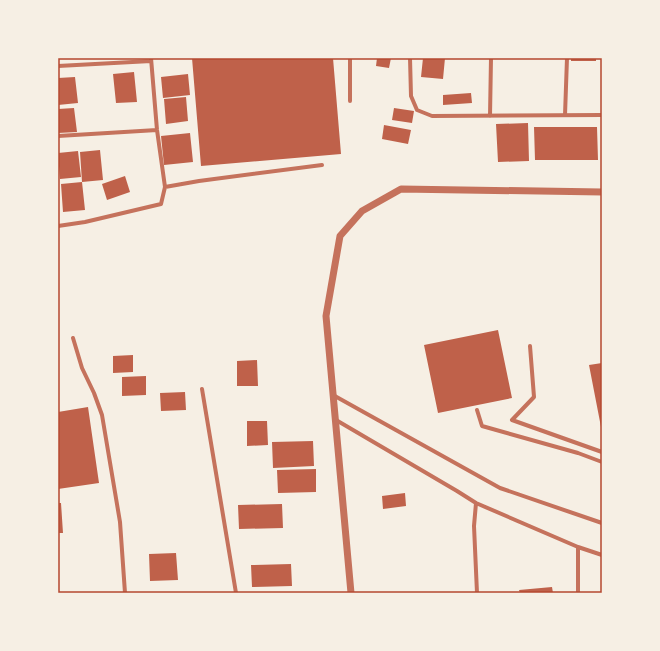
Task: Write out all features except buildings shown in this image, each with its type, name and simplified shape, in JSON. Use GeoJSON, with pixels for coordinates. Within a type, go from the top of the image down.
{"type":"FeatureCollection","features":[{"type":"Feature","properties":{"kind":"street"},"geometry":{"type":"LineString","coordinates":[[350,58],[350,101]]}},
{"type":"Feature","properties":{"kind":"street"},"geometry":{"type":"LineString","coordinates":[[410,58],[411,96],[417,110],[432,116],[602,114]]}},
{"type":"Feature","properties":{"kind":"street"},"geometry":{"type":"LineString","coordinates":[[490,116],[491,58]]}},
{"type":"Feature","properties":{"kind":"street"},"geometry":{"type":"LineString","coordinates":[[565,115],[568,58]]}},
{"type":"Feature","properties":{"kind":"street"},"geometry":{"type":"LineString","coordinates":[[58,66],[151,60],[157,130],[165,187],[161,204],[85,222],[58,226]]}},
{"type":"Feature","properties":{"kind":"street"},"geometry":{"type":"LineString","coordinates":[[58,136],[157,130]]}},
{"type":"Feature","properties":{"kind":"street"},"geometry":{"type":"LineString","coordinates":[[165,187],[199,181],[322,165]]}},
{"type":"Feature","properties":{"kind":"street"},"geometry":{"type":"LineString","coordinates":[[351,593],[326,316],[340,236],[362,211],[401,189],[602,192]]}},
{"type":"Feature","properties":{"kind":"street"},"geometry":{"type":"LineString","coordinates":[[73,338],[82,368],[94,393],[102,415],[120,522],[125,593]]}},
{"type":"Feature","properties":{"kind":"street"},"geometry":{"type":"LineString","coordinates":[[530,346],[534,397],[512,420],[602,452]]}},
{"type":"Feature","properties":{"kind":"street"},"geometry":{"type":"LineString","coordinates":[[202,389],[236,593]]}},
{"type":"Feature","properties":{"kind":"street"},"geometry":{"type":"LineString","coordinates":[[333,395],[500,488],[602,523]]}},
{"type":"Feature","properties":{"kind":"street"},"geometry":{"type":"LineString","coordinates":[[477,410],[482,426],[578,453],[602,462]]}},
{"type":"Feature","properties":{"kind":"street"},"geometry":{"type":"LineString","coordinates":[[335,419],[476,503],[578,547],[602,555]]}},
{"type":"Feature","properties":{"kind":"street"},"geometry":{"type":"LineString","coordinates":[[476,503],[474,526],[477,593]]}},
{"type":"Feature","properties":{"kind":"street"},"geometry":{"type":"LineString","coordinates":[[578,547],[578,593]]}}]}
